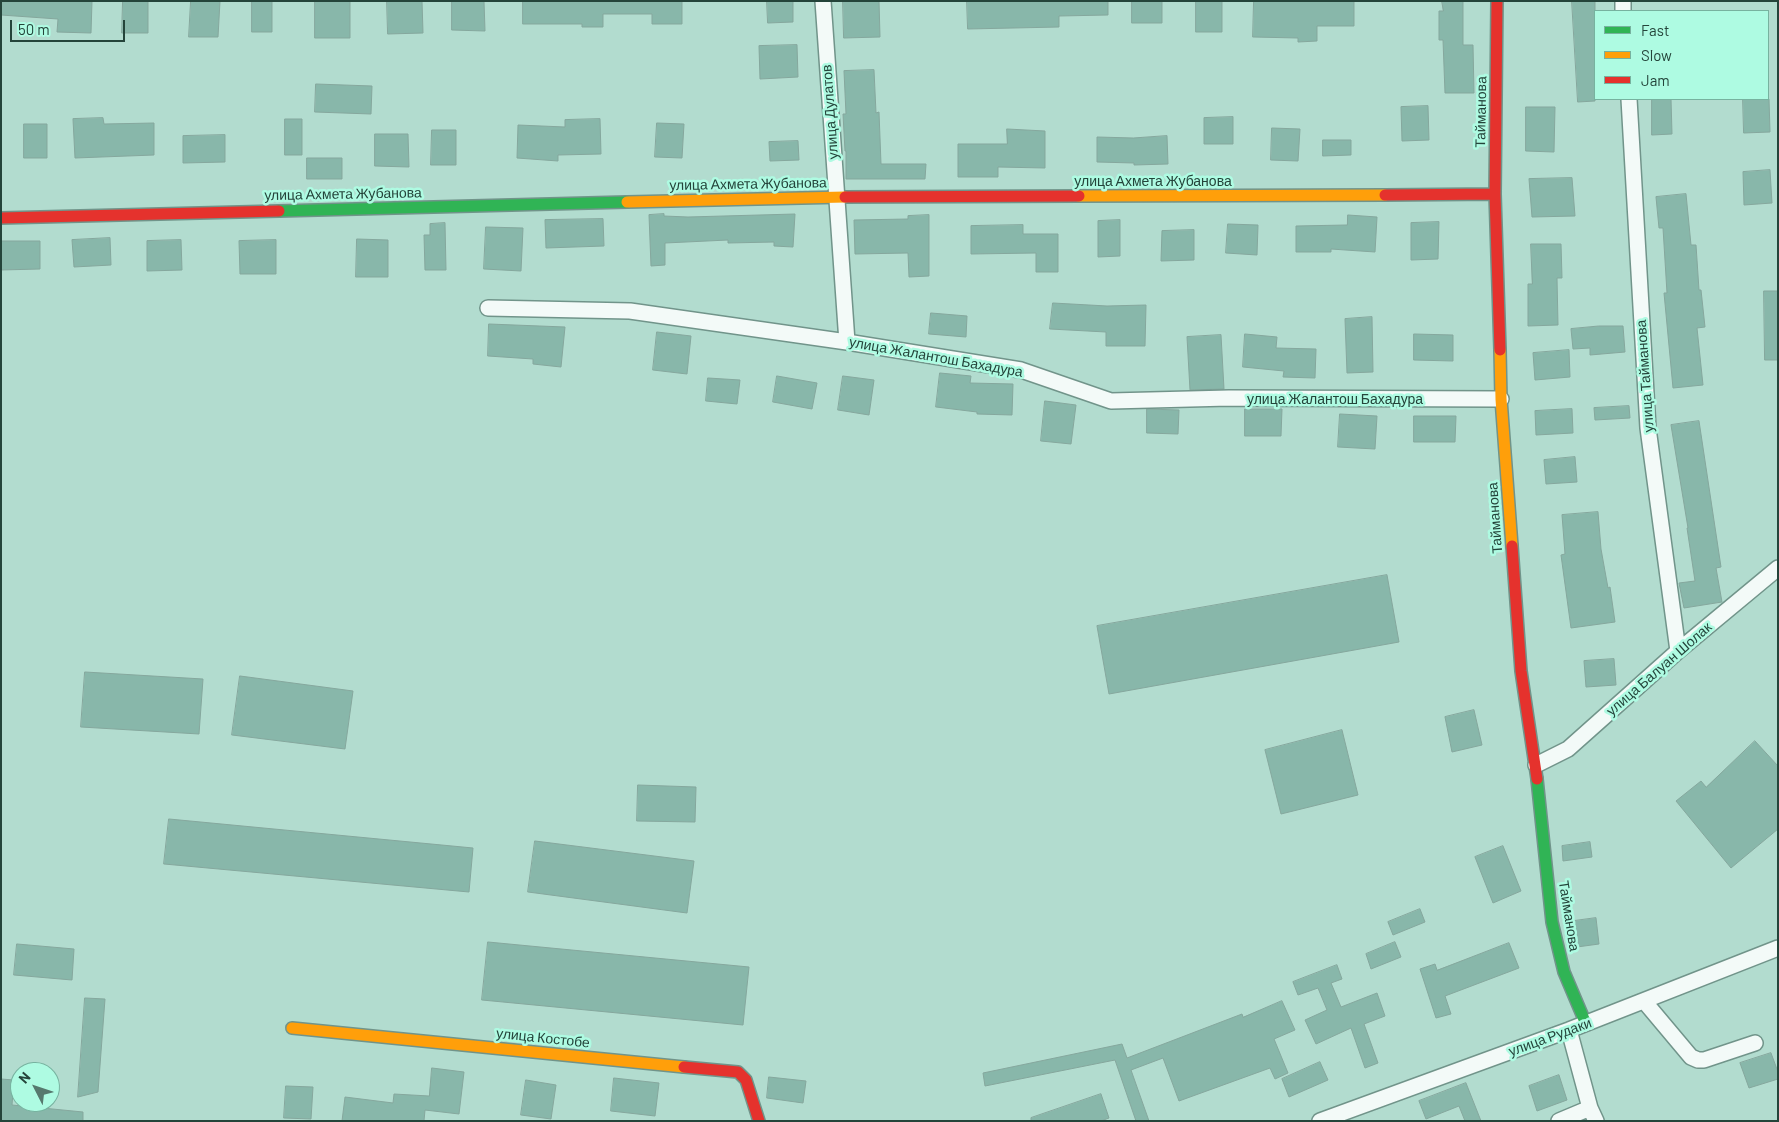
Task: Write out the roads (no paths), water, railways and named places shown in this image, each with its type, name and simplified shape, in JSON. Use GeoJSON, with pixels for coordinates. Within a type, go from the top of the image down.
{"type":"FeatureCollection","features":[{"type":"Feature","properties":{"kind":"street","name":"улица Дулатов"},"geometry":{"type":"LineString","coordinates":[[823,1],[847,342]]}},
{"type":"Feature","properties":{"kind":"street","name":"Тайманова"},"geometry":{"type":"LineString","coordinates":[[1497,1],[1495,194],[1501,399],[1521,671],[1536,765],[1552,922],[1564,972],[1586,1024]]}},
{"type":"Feature","properties":{"kind":"street","name":"улица Тайманова"},"geometry":{"type":"LineString","coordinates":[[1628,100],[1648,428],[1678,651]]}},
{"type":"Feature","properties":{"kind":"street","name":"улица Ахмета Жубанова"},"geometry":{"type":"LineString","coordinates":[[1,218],[836,197],[1495,194]]}},
{"type":"Feature","properties":{"kind":"street","name":"улица Жалантош Бахадура"},"geometry":{"type":"LineString","coordinates":[[488,308],[630,311],[847,342],[1021,370],[1111,401],[1229,398],[1501,399]]}},
{"type":"Feature","properties":{"kind":"street","name":"улица Балуан Шолак"},"geometry":{"type":"LineString","coordinates":[[1536,765],[1568,749],[1678,651],[1778,568]]}},
{"type":"Feature","properties":{"kind":"street","name":"улица Рудаки"},"geometry":{"type":"LineString","coordinates":[[1320,1121],[1586,1024],[1778,948]]}},
{"type":"Feature","properties":{"kind":"street"},"geometry":{"type":"LineString","coordinates":[[1644,1001],[1692,1056],[1698,1060],[1704,1060],[1755,1043]]}},
{"type":"Feature","properties":{"kind":"street","name":"улица Костобе"},"geometry":{"type":"LineString","coordinates":[[292,1028],[738,1072],[746,1080],[759,1121]]}},
{"type":"Feature","properties":{"kind":"street"},"geometry":{"type":"LineString","coordinates":[[1559,1121],[1593,1114],[1569,1030]]}}]}
